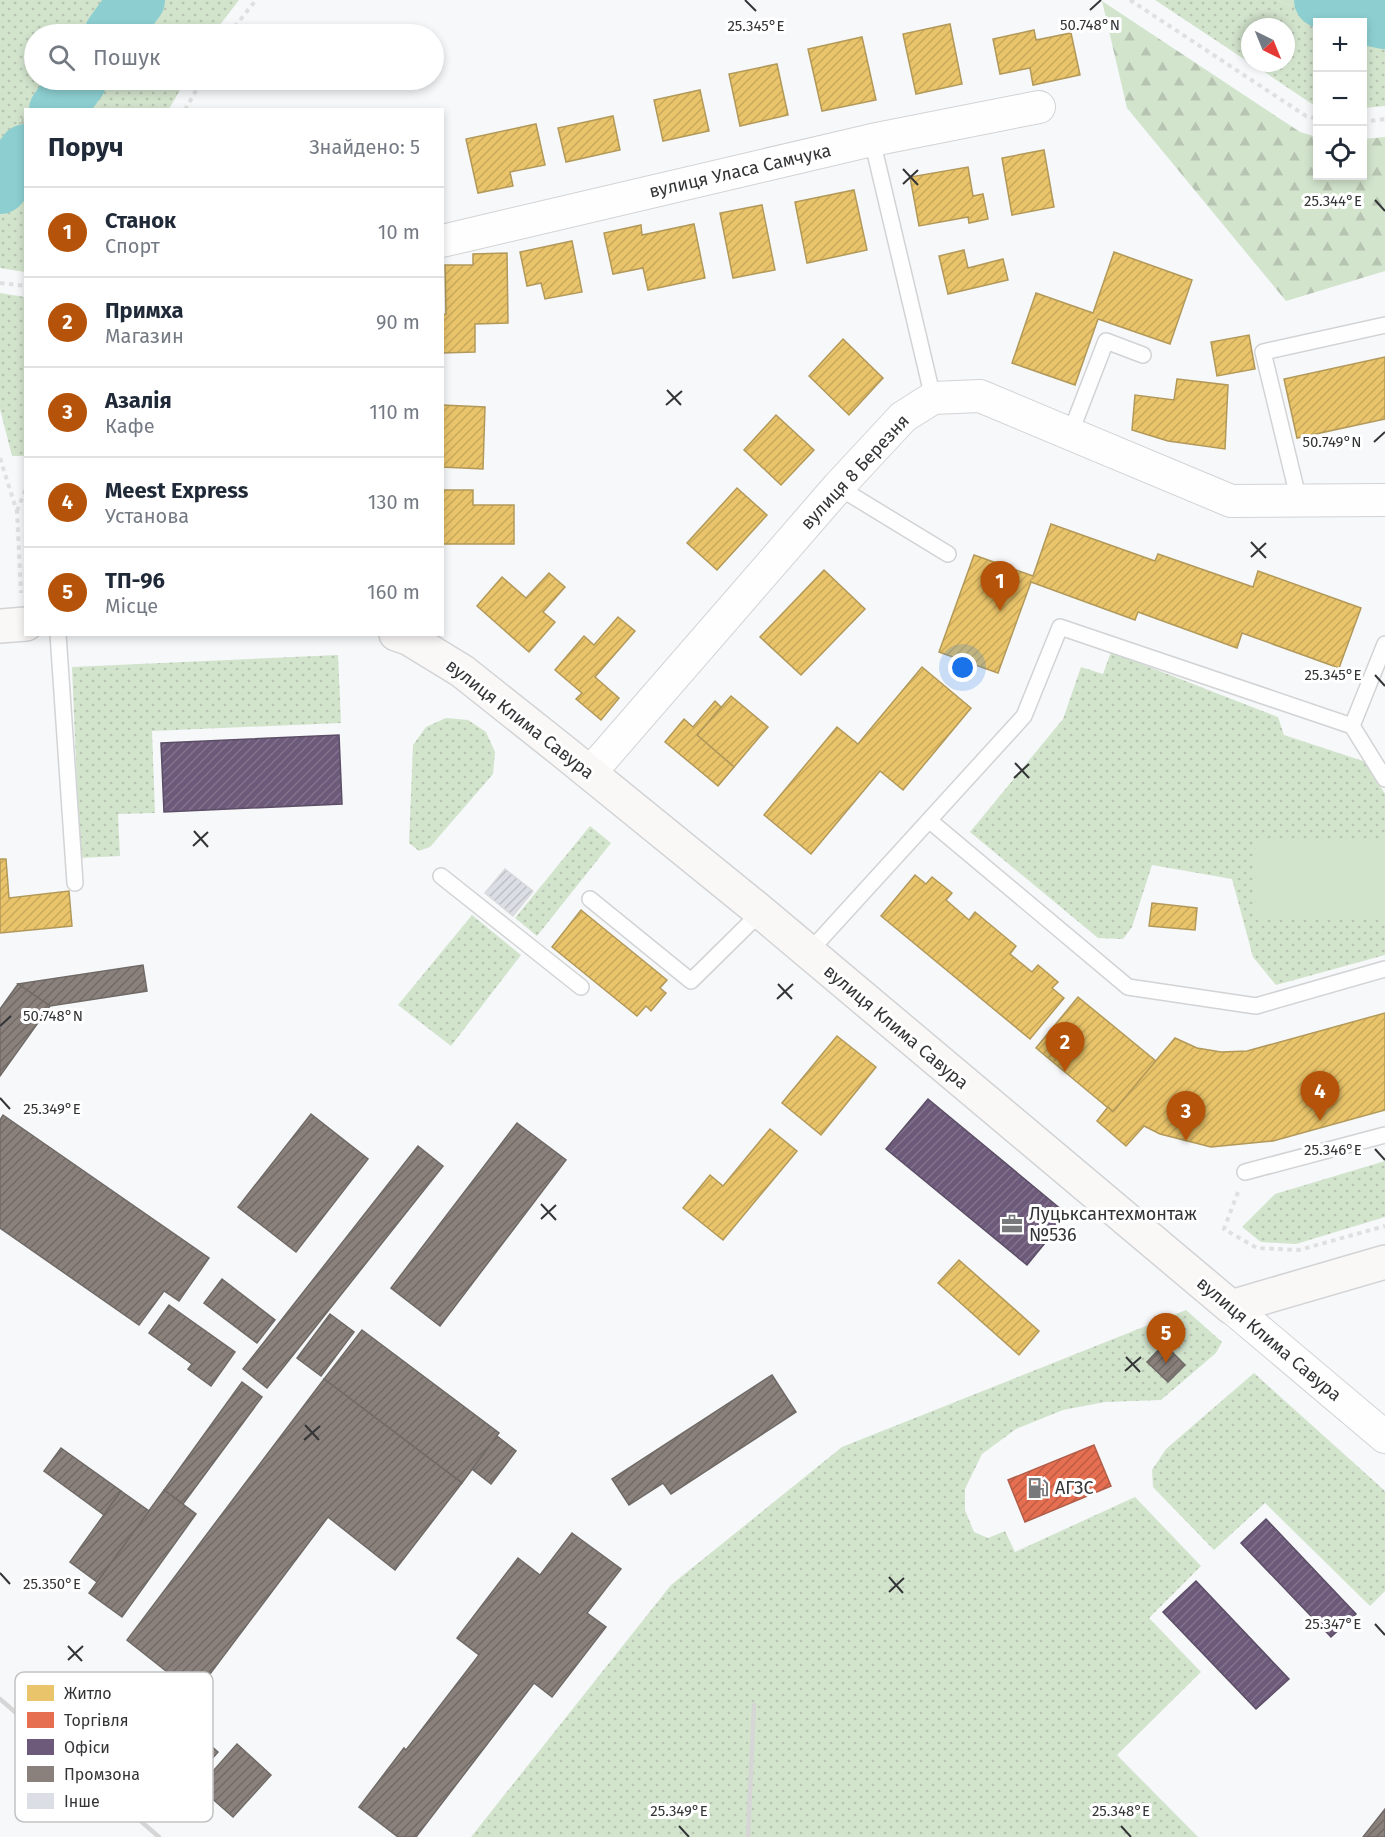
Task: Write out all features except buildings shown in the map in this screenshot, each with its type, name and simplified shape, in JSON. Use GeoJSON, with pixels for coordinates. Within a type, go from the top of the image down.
{"type":"FeatureCollection","features":[{"type":"Feature","properties":{"kind":"street","name":"вулиця Уласа Самчука"},"geometry":{"type":"LineString","coordinates":[[444,241],[872,140],[1039,107]]}},
{"type":"Feature","properties":{"kind":"street","name":"вулиця 8 Березня"},"geometry":{"type":"LineString","coordinates":[[590,773],[838,487],[903,417],[933,398],[980,396],[1231,501],[1383,504]]}},
{"type":"Feature","properties":{"kind":"street","name":"вулиця Клима Савура"},"geometry":{"type":"LineString","coordinates":[[404,636],[462,671],[761,912],[1385,1437]]}},
{"type":"Feature","properties":{"kind":"street"},"geometry":{"type":"LineString","coordinates":[[1231,1307],[1385,1262]]}},
{"type":"Feature","properties":{"kind":"lane"},"geometry":{"type":"LineString","coordinates":[[872,140],[933,398]]}},
{"type":"Feature","properties":{"kind":"lane"},"geometry":{"type":"LineString","coordinates":[[1299,501],[1263,351],[1385,325]]}},
{"type":"Feature","properties":{"kind":"lane"},"geometry":{"type":"LineString","coordinates":[[1070,434],[1106,341],[1143,356]]}},
{"type":"Feature","properties":{"kind":"lane"},"geometry":{"type":"LineString","coordinates":[[838,487],[948,554]]}},
{"type":"Feature","properties":{"kind":"lane"},"geometry":{"type":"LineString","coordinates":[[808,953],[1023,716],[1060,627],[1352,726],[1385,779]]}},
{"type":"Feature","properties":{"kind":"lane"},"geometry":{"type":"LineString","coordinates":[[58,636],[75,883]]}},
{"type":"Feature","properties":{"kind":"lane"},"geometry":{"type":"LineString","coordinates":[[1352,726],[1385,644]]}},
{"type":"Feature","properties":{"kind":"lane"},"geometry":{"type":"LineString","coordinates":[[930,820],[1128,987],[1256,1006],[1385,969]]}},
{"type":"Feature","properties":{"kind":"lane"},"geometry":{"type":"LineString","coordinates":[[441,876],[581,987]]}},
{"type":"Feature","properties":{"kind":"lane"},"geometry":{"type":"LineString","coordinates":[[590,899],[691,981],[761,912]]}},
{"type":"Feature","properties":{"kind":"lane"},"geometry":{"type":"LineString","coordinates":[[1245,1172],[1385,1135]]}},
{"type":"Feature","properties":{"kind":"path"},"geometry":{"type":"LineString","coordinates":[[237,24],[256,0]]}},
{"type":"Feature","properties":{"kind":"path"},"geometry":{"type":"LineString","coordinates":[[1130,0],[1306,116],[1313,118]]}},
{"type":"Feature","properties":{"kind":"path"},"geometry":{"type":"LineString","coordinates":[[186,108],[196,90]]}},
{"type":"Feature","properties":{"kind":"path"},"geometry":{"type":"LineString","coordinates":[[1367,122],[1385,120]]}},
{"type":"Feature","properties":{"kind":"path"},"geometry":{"type":"LineString","coordinates":[[0,283],[24,286]]}},
{"type":"Feature","properties":{"kind":"path"},"geometry":{"type":"LineString","coordinates":[[0,458],[16,512],[16,624]]}},
{"type":"Feature","properties":{"kind":"path"},"geometry":{"type":"LineString","coordinates":[[16,512],[24,493]]}},
{"type":"Feature","properties":{"kind":"path"},"geometry":{"type":"LineString","coordinates":[[1245,1172],[1224,1229],[1257,1248],[1299,1250],[1385,1226]]}},
{"type":"Feature","properties":{"kind":"green space"},"geometry":{"type":"Polygon","coordinates":[[[0,0],[108,0],[90,24],[24,24],[24,90],[43,90],[30,108],[24,108],[24,115],[0,149],[0,0]]]}},
{"type":"Feature","properties":{"kind":"green space"},"geometry":{"type":"Polygon","coordinates":[[[108,0],[162,0],[144,24],[90,24],[108,0]]]}},
{"type":"Feature","properties":{"kind":"green space"},"geometry":{"type":"Polygon","coordinates":[[[162,0],[239,0],[221,24],[144,24],[162,0]]]}},
{"type":"Feature","properties":{"kind":"green space"},"geometry":{"type":"Polygon","coordinates":[[[1155,0],[1278,0],[1317,18],[1313,18],[1313,104],[1264,72],[1295,72],[1295,18],[1241,18],[1241,57],[1155,0]]]}},
{"type":"Feature","properties":{"kind":"green space"},"geometry":{"type":"Polygon","coordinates":[[[1278,0],[1385,0],[1385,35],[1367,33],[1367,18],[1317,18],[1278,0]]]}},
{"type":"Feature","properties":{"kind":"green space"},"geometry":{"type":"Polygon","coordinates":[[[1102,1],[1300,132],[1313,136],[1313,180],[1367,180],[1367,139],[1385,137],[1385,271],[1286,301],[1127,108],[1102,1]]]}},
{"type":"Feature","properties":{"kind":"green space"},"geometry":{"type":"Polygon","coordinates":[[[1367,33],[1385,35],[1385,106],[1367,108],[1367,33]]]}},
{"type":"Feature","properties":{"kind":"green space"},"geometry":{"type":"Polygon","coordinates":[[[43,90],[95,90],[82,108],[30,108],[43,90]]]}},
{"type":"Feature","properties":{"kind":"green space"},"geometry":{"type":"Polygon","coordinates":[[[95,90],[180,90],[170,108],[82,108],[95,90]]]}},
{"type":"Feature","properties":{"kind":"green space"},"geometry":{"type":"Polygon","coordinates":[[[24,115],[24,185],[0,219],[0,149],[24,115]]]}},
{"type":"Feature","properties":{"kind":"green space"},"geometry":{"type":"Polygon","coordinates":[[[24,185],[24,272],[0,268],[0,219],[24,185]]]}},
{"type":"Feature","properties":{"kind":"green space"},"geometry":{"type":"Polygon","coordinates":[[[0,293],[24,297],[24,456],[12,456],[0,409],[0,293]]]}},
{"type":"Feature","properties":{"kind":"green space"},"geometry":{"type":"Polygon","coordinates":[[[1111,652],[1278,717],[1284,735],[1366,762],[1385,794],[1385,955],[1276,985],[1253,957],[1232,879],[1152,865],[1132,927],[1123,939],[1098,938],[970,832],[1063,719],[1081,667],[1103,674],[1111,652]]]}},
{"type":"Feature","properties":{"kind":"green space"},"geometry":{"type":"Polygon","coordinates":[[[338,655],[341,723],[152,731],[155,813],[118,814],[120,856],[80,858],[72,667],[338,655]]]}},
{"type":"Feature","properties":{"kind":"green space"},"geometry":{"type":"Polygon","coordinates":[[[446,718],[468,720],[486,732],[495,752],[493,774],[430,847],[419,851],[409,843],[413,745],[426,727],[446,718]]]}},
{"type":"Feature","properties":{"kind":"green space"},"geometry":{"type":"Polygon","coordinates":[[[590,826],[611,843],[537,936],[515,918],[590,826]]]}},
{"type":"Feature","properties":{"kind":"green space"},"geometry":{"type":"Polygon","coordinates":[[[1256,838],[1385,841],[1385,920],[1254,918],[1256,838]]]}},
{"type":"Feature","properties":{"kind":"green space"},"geometry":{"type":"Polygon","coordinates":[[[472,915],[521,955],[451,1046],[398,1005],[472,915]]]}},
{"type":"Feature","properties":{"kind":"green space"},"geometry":{"type":"Polygon","coordinates":[[[1385,1161],[1385,1217],[1296,1244],[1261,1242],[1242,1227],[1275,1194],[1385,1161]]]}},
{"type":"Feature","properties":{"kind":"green space"},"geometry":{"type":"Polygon","coordinates":[[[1186,1310],[1222,1342],[1216,1353],[1161,1400],[1105,1402],[1063,1410],[1016,1429],[982,1454],[965,1489],[965,1510],[974,1532],[988,1538],[1005,1531],[1015,1552],[1135,1497],[1201,1566],[1149,1618],[1201,1672],[1117,1755],[1198,1837],[471,1837],[671,1585],[842,1447],[1186,1310]]]}},
{"type":"Feature","properties":{"kind":"green space"},"geometry":{"type":"Polygon","coordinates":[[[1254,1373],[1385,1491],[1385,1591],[1370,1606],[1265,1503],[1214,1550],[1153,1487],[1152,1470],[1166,1449],[1254,1373]]]}},
{"type":"Feature","properties":{"kind":"waterway"},"geometry":{"type":"LineString","coordinates":[[119,24],[137,0]]}},
{"type":"Feature","properties":{"kind":"waterway"},"geometry":{"type":"LineString","coordinates":[[1322,0],[1351,14],[1385,21]]}},
{"type":"Feature","properties":{"kind":"waterway"},"geometry":{"type":"LineString","coordinates":[[58,108],[72,90]]}},
{"type":"Feature","properties":{"kind":"waterway"},"geometry":{"type":"LineString","coordinates":[[0,186],[24,155]]}},
{"type":"Feature","properties":{"kind":"railway"},"geometry":{"type":"LineString","coordinates":[[0,1699],[15,1712]]}},
{"type":"Feature","properties":{"kind":"railway"},"geometry":{"type":"LineString","coordinates":[[748,1837],[754,1705]]}},
{"type":"Feature","properties":{"kind":"railway"},"geometry":{"type":"LineString","coordinates":[[142,1822],[159,1837]]}},
{"type":"Feature","properties":{"kind":"place","name":"Станок"},"geometry":{"type":"Point","coordinates":[1000,611]}},
{"type":"Feature","properties":{"kind":"place","name":"Примха"},"geometry":{"type":"Point","coordinates":[1065,1072]}},
{"type":"Feature","properties":{"kind":"place","name":"Meest Express"},"geometry":{"type":"Point","coordinates":[1320,1121]}},
{"type":"Feature","properties":{"kind":"place","name":"Азалія"},"geometry":{"type":"Point","coordinates":[1186,1141]}},
{"type":"Feature","properties":{"kind":"place","name":"Луцьксантехмонтаж №536"},"geometry":{"type":"Point","coordinates":[1012,1224]}},
{"type":"Feature","properties":{"kind":"place","name":"ТП-96"},"geometry":{"type":"Point","coordinates":[1166,1363]}},
{"type":"Feature","properties":{"kind":"place","name":"АГЗС"},"geometry":{"type":"Point","coordinates":[1038,1488]}}]}
